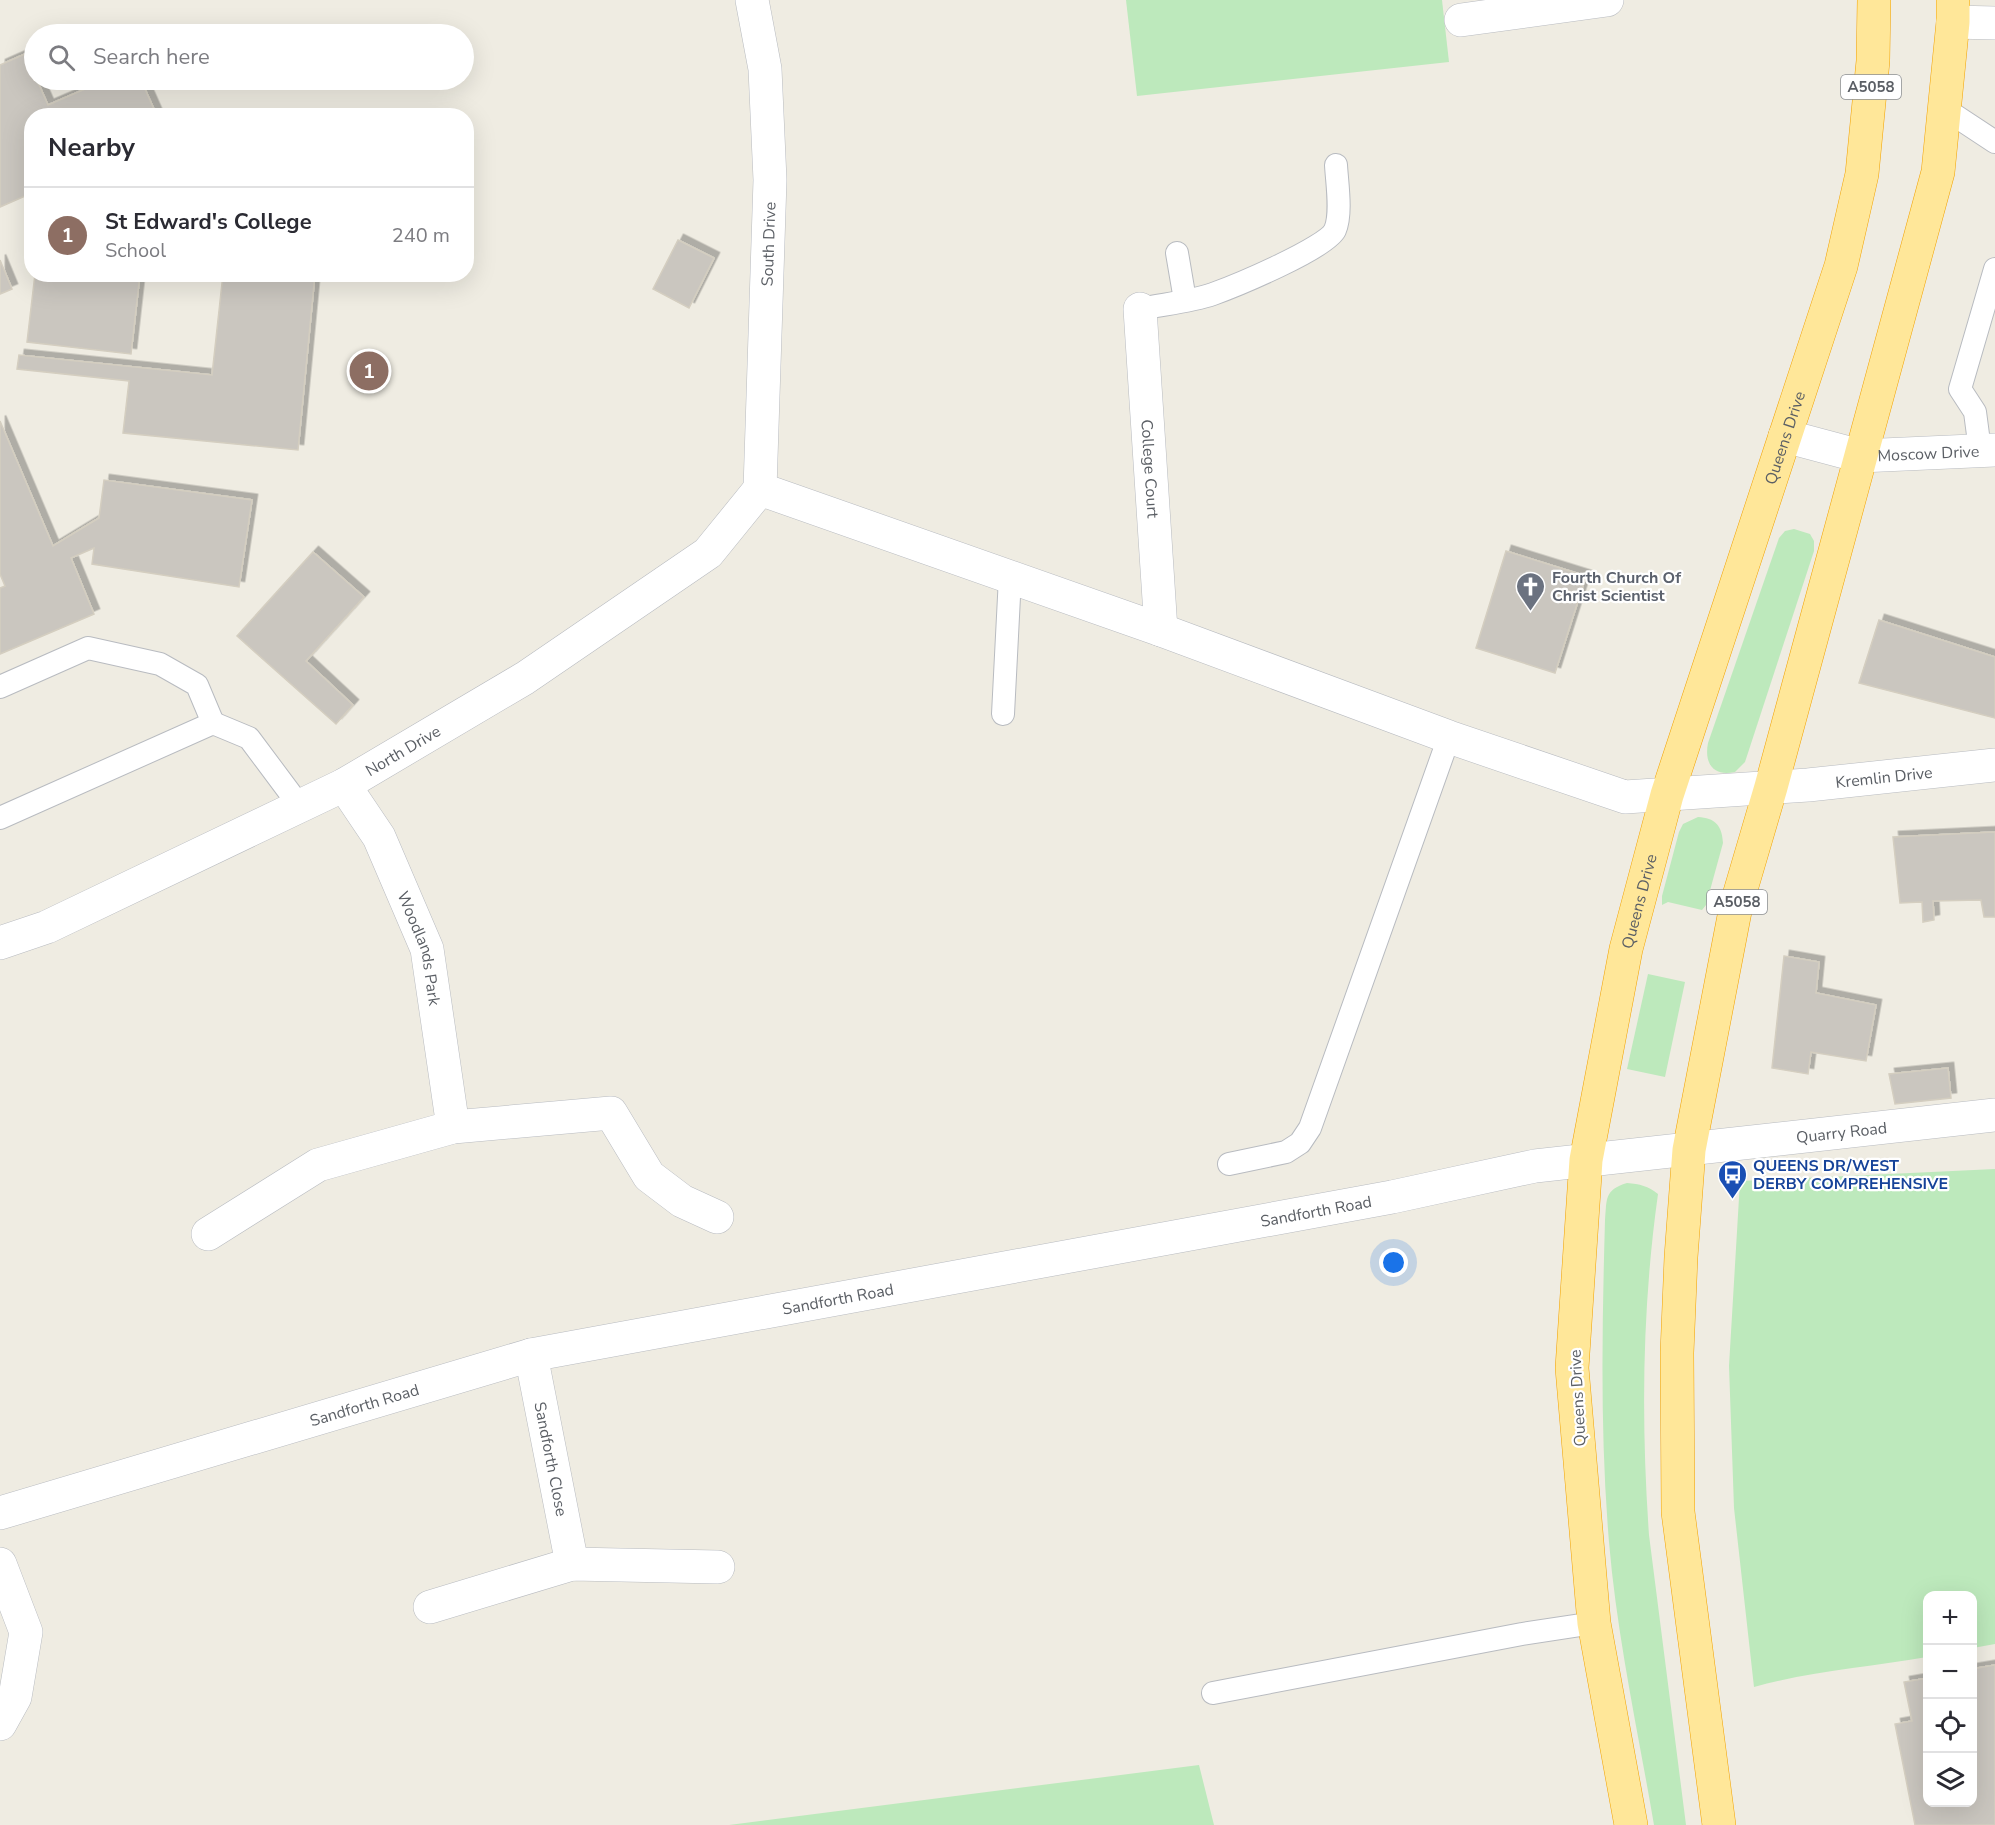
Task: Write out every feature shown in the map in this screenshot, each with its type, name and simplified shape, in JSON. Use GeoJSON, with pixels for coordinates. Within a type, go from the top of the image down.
{"type":"FeatureCollection","features":[{"type":"Feature","properties":{"kind":"highway","name":"Queens Drive"},"geometry":{"type":"LineString","coordinates":[[1631,1825],[1594,1623],[1572,1368],[1586,1160],[1626,950],[1667,795],[1841,266],[1862,174],[1873,61],[1874,0]]}},
{"type":"Feature","properties":{"kind":"highway","name":"A5058"},"geometry":{"type":"LineString","coordinates":[[1719,1825],[1678,1512],[1677,1353],[1689,1150],[1736,906],[1771,787],[1938,172],[1953,11]]}},
{"type":"Feature","properties":{"kind":"street","name":"South Drive"},"geometry":{"type":"LineString","coordinates":[[752,0],[765,69],[770,180],[760,489]]}},
{"type":"Feature","properties":{"kind":"street"},"geometry":{"type":"LineString","coordinates":[[1461,20],[1607,0]]}},
{"type":"Feature","properties":{"kind":"street"},"geometry":{"type":"LineString","coordinates":[[1953,11],[1995,23]]}},
{"type":"Feature","properties":{"kind":"street","name":"College Court"},"geometry":{"type":"LineString","coordinates":[[1140,309],[1161,630]]}},
{"type":"Feature","properties":{"kind":"street","name":"Moscow Drive"},"geometry":{"type":"LineString","coordinates":[[1785,436],[1860,456],[1988,450]]}},
{"type":"Feature","properties":{"kind":"street","name":"Kremlin Drive"},"geometry":{"type":"LineString","coordinates":[[760,489],[1161,630],[1449,737],[1625,797],[1771,787],[1995,765]]}},
{"type":"Feature","properties":{"kind":"street","name":"North Drive"},"geometry":{"type":"LineString","coordinates":[[0,943],[47,927],[344,785],[525,678],[708,553],[760,489]]}},
{"type":"Feature","properties":{"kind":"street","name":"Woodlands Park"},"geometry":{"type":"LineString","coordinates":[[344,785],[379,837],[427,949],[453,1127]]}},
{"type":"Feature","properties":{"kind":"street"},"geometry":{"type":"LineString","coordinates":[[208,1234],[318,1165],[453,1127],[611,1113],[648,1176],[682,1201],[717,1216]]}},
{"type":"Feature","properties":{"kind":"street","name":"Quarry Road"},"geometry":{"type":"LineString","coordinates":[[1689,1150],[1995,1115]]}},
{"type":"Feature","properties":{"kind":"street","name":"Sandforth Road"},"geometry":{"type":"LineString","coordinates":[[0,1513],[531,1355],[1392,1197],[1535,1166],[1689,1150]]}},
{"type":"Feature","properties":{"kind":"street","name":"Sandforth Close"},"geometry":{"type":"LineString","coordinates":[[531,1355],[572,1564]]}},
{"type":"Feature","properties":{"kind":"street"},"geometry":{"type":"LineString","coordinates":[[0,1564],[26,1632],[15,1698],[0,1724]]}},
{"type":"Feature","properties":{"kind":"street"},"geometry":{"type":"LineString","coordinates":[[430,1607],[572,1564],[718,1567]]}},
{"type":"Feature","properties":{"kind":"lane"},"geometry":{"type":"LineString","coordinates":[[1945,109],[1995,142]]}},
{"type":"Feature","properties":{"kind":"lane"},"geometry":{"type":"LineString","coordinates":[[1140,309],[1212,295],[1308,252],[1326,241],[1335,231],[1338,217],[1336,165]]}},
{"type":"Feature","properties":{"kind":"lane"},"geometry":{"type":"LineString","coordinates":[[1177,253],[1185,300]]}},
{"type":"Feature","properties":{"kind":"lane"},"geometry":{"type":"LineString","coordinates":[[1988,450],[1976,412],[1960,389],[1995,269]]}},
{"type":"Feature","properties":{"kind":"lane"},"geometry":{"type":"LineString","coordinates":[[1003,714],[1010,577]]}},
{"type":"Feature","properties":{"kind":"lane"},"geometry":{"type":"LineString","coordinates":[[0,687],[88,648],[160,664],[197,685],[213,723],[249,738],[299,805]]}},
{"type":"Feature","properties":{"kind":"lane"},"geometry":{"type":"LineString","coordinates":[[0,818],[213,723]]}},
{"type":"Feature","properties":{"kind":"lane"},"geometry":{"type":"LineString","coordinates":[[1228,1164],[1286,1152],[1300,1143],[1310,1128],[1449,737]]}},
{"type":"Feature","properties":{"kind":"lane"},"geometry":{"type":"LineString","coordinates":[[1213,1693],[1522,1634],[1594,1623]]}},
{"type":"Feature","properties":{"kind":"green space"},"geometry":{"type":"Polygon","coordinates":[[[1126,0],[1442,0],[1449,62],[1137,96],[1126,0]]]}},
{"type":"Feature","properties":{"kind":"green space"},"geometry":{"type":"Polygon","coordinates":[[[1794,529],[1810,534],[1814,541],[1814,551],[1745,762],[1735,772],[1721,772],[1712,767],[1709,762],[1708,743],[1779,538],[1785,531],[1794,529]]]}},
{"type":"Feature","properties":{"kind":"green space"},"geometry":{"type":"Polygon","coordinates":[[[1698,817],[1709,819],[1719,827],[1723,843],[1706,905],[1702,910],[1668,902],[1662,905],[1662,896],[1679,832],[1683,824],[1698,817]]]}},
{"type":"Feature","properties":{"kind":"green space"},"geometry":{"type":"Polygon","coordinates":[[[1648,974],[1685,982],[1665,1077],[1627,1069],[1648,974]]]}},
{"type":"Feature","properties":{"kind":"green space"},"geometry":{"type":"Polygon","coordinates":[[[1995,1169],[1995,1644],[1977,1647],[1977,1591],[1923,1591],[1923,1658],[1818,1673],[1754,1687],[1734,1508],[1729,1366],[1740,1181],[1995,1169]]]}},
{"type":"Feature","properties":{"kind":"green space"},"geometry":{"type":"Polygon","coordinates":[[[1627,1183],[1644,1186],[1658,1194],[1649,1279],[1644,1364],[1646,1492],[1649,1535],[1686,1825],[1654,1825],[1623,1649],[1609,1542],[1603,1422],[1605,1220],[1610,1192],[1627,1183]]]}},
{"type":"Feature","properties":{"kind":"green space"},"geometry":{"type":"Polygon","coordinates":[[[1199,1765],[1214,1825],[729,1825],[1199,1765]]]}},
{"type":"Feature","properties":{"kind":"building"},"geometry":{"type":"Polygon","coordinates":[[[24,54],[24,90],[41,90],[48,105],[83,90],[145,90],[153,108],[24,108],[24,196],[0,207],[0,65],[24,54]]]}},
{"type":"Feature","properties":{"kind":"building"},"geometry":{"type":"Polygon","coordinates":[[[678,240],[714,258],[689,308],[653,289],[678,240]]]}},
{"type":"Feature","properties":{"kind":"building"},"geometry":{"type":"Polygon","coordinates":[[[0,260],[12,289],[0,294],[0,260]]]}},
{"type":"Feature","properties":{"kind":"building"},"geometry":{"type":"Polygon","coordinates":[[[34,282],[139,282],[131,354],[27,342],[34,282]]]}},
{"type":"Feature","properties":{"kind":"building"},"geometry":{"type":"Polygon","coordinates":[[[222,282],[314,282],[298,450],[123,433],[129,381],[17,369],[19,355],[212,375],[222,282]]]}},
{"type":"Feature","properties":{"kind":"building"},"geometry":{"type":"Polygon","coordinates":[[[0,421],[53,546],[99,518],[104,480],[252,500],[239,587],[92,564],[94,548],[71,558],[94,614],[0,654],[0,588],[5,586],[0,574],[0,421]]]}},
{"type":"Feature","properties":{"kind":"building","name":"Fourth Church Of Christ Scientist"},"geometry":{"type":"Polygon","coordinates":[[[1506,551],[1586,576],[1555,673],[1476,648],[1506,551]]]}},
{"type":"Feature","properties":{"kind":"building"},"geometry":{"type":"Polygon","coordinates":[[[313,552],[364,597],[306,661],[353,705],[336,724],[237,636],[313,552]]]}},
{"type":"Feature","properties":{"kind":"building"},"geometry":{"type":"Polygon","coordinates":[[[1879,620],[1995,657],[1995,718],[1859,683],[1879,620]]]}},
{"type":"Feature","properties":{"kind":"building"},"geometry":{"type":"Polygon","coordinates":[[[1995,832],[1995,917],[1984,917],[1981,900],[1933,901],[1934,920],[1923,922],[1922,902],[1900,903],[1893,837],[1995,832]]]}},
{"type":"Feature","properties":{"kind":"building"},"geometry":{"type":"Polygon","coordinates":[[[1784,956],[1819,962],[1816,993],[1876,1005],[1866,1061],[1811,1052],[1808,1074],[1772,1068],[1784,956]]]}},
{"type":"Feature","properties":{"kind":"building"},"geometry":{"type":"Polygon","coordinates":[[[1948,1068],[1951,1098],[1895,1104],[1889,1074],[1948,1068]]]}},
{"type":"Feature","properties":{"kind":"building"},"geometry":{"type":"Polygon","coordinates":[[[1995,1665],[1995,1825],[1915,1825],[1895,1724],[1912,1721],[1904,1682],[1923,1679],[1923,1807],[1977,1807],[1977,1668],[1995,1665]]]}},
{"type":"Feature","properties":{"kind":"place","name":"St Edward's College"},"geometry":{"type":"Point","coordinates":[369,371]}},
{"type":"Feature","properties":{"kind":"place","name":"Fourth Church Of Christ Scientist"},"geometry":{"type":"Point","coordinates":[1531,612]}},
{"type":"Feature","properties":{"kind":"place","name":"QUEENS DR/WEST DERBY COMPREHENSIVE"},"geometry":{"type":"Point","coordinates":[1732,1200]}}]}
